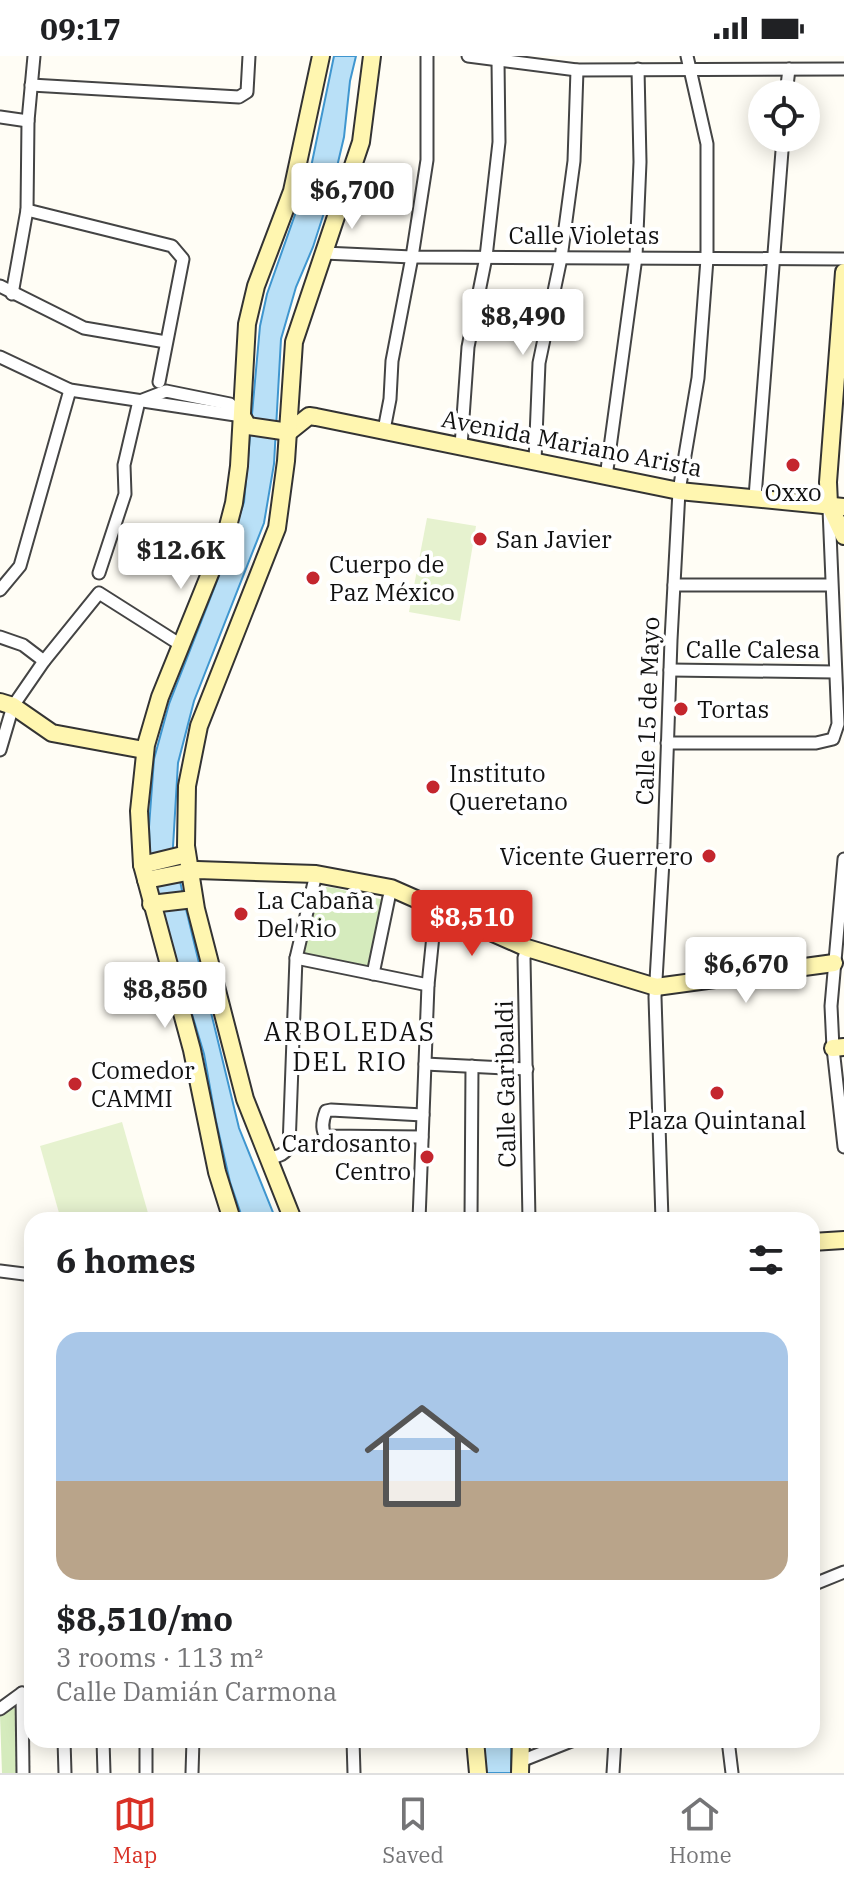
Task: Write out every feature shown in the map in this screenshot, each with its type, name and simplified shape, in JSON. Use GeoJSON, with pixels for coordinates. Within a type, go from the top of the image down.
{"type":"FeatureCollection","features":[{"type":"Feature","properties":{"kind":"main road"},"geometry":{"type":"LineString","coordinates":[[230,1212],[217,1172],[192,1050],[150,884],[139,811],[144,750],[160,697],[226,534],[234,503],[247,424],[247,324],[256,286],[292,191],[321,56]]}},
{"type":"Feature","properties":{"kind":"main road"},"geometry":{"type":"LineString","coordinates":[[290,1212],[245,1099],[187,876],[186,803],[191,754],[219,672],[274,538],[294,342],[361,142],[372,56]]}},
{"type":"Feature","properties":{"kind":"main road"},"geometry":{"type":"LineString","coordinates":[[844,272],[828,482],[839,505],[844,536]]}},
{"type":"Feature","properties":{"kind":"main road"},"geometry":{"type":"LineString","coordinates":[[285,420],[309,416]]}},
{"type":"Feature","properties":{"kind":"main road","name":"Avenida Mariano Arista"},"geometry":{"type":"LineString","coordinates":[[247,424],[309,416],[679,491],[839,505]]}},
{"type":"Feature","properties":{"kind":"main road"},"geometry":{"type":"LineString","coordinates":[[6,704],[52,733],[144,750]]}},
{"type":"Feature","properties":{"kind":"main road"},"geometry":{"type":"LineString","coordinates":[[150,884],[187,876]]}},
{"type":"Feature","properties":{"kind":"main road"},"geometry":{"type":"LineString","coordinates":[[150,884],[187,876],[315,878],[391,888],[526,953],[655,992],[836,963]]}},
{"type":"Feature","properties":{"kind":"main road"},"geometry":{"type":"LineString","coordinates":[[315,878],[435,911]]}},
{"type":"Feature","properties":{"kind":"main road"},"geometry":{"type":"LineString","coordinates":[[820,1242],[844,1240]]}},
{"type":"Feature","properties":{"kind":"main road"},"geometry":{"type":"LineString","coordinates":[[476,1748],[478,1773]]}},
{"type":"Feature","properties":{"kind":"street"},"geometry":{"type":"LineString","coordinates":[[12,294],[27,210],[28,121],[34,56]]}},
{"type":"Feature","properties":{"kind":"street"},"geometry":{"type":"LineString","coordinates":[[31,85],[244,96],[247,92],[249,56]]}},
{"type":"Feature","properties":{"kind":"street"},"geometry":{"type":"LineString","coordinates":[[384,430],[392,361],[427,160],[427,56]]}},
{"type":"Feature","properties":{"kind":"street"},"geometry":{"type":"LineString","coordinates":[[468,56],[577,70],[638,69],[688,62],[789,69],[844,69]]}},
{"type":"Feature","properties":{"kind":"street"},"geometry":{"type":"LineString","coordinates":[[461,446],[468,347],[486,257],[499,142],[498,61]]}},
{"type":"Feature","properties":{"kind":"street","name":"Calle 15 de Mayo"},"geometry":{"type":"LineString","coordinates":[[662,1212],[655,992],[674,585],[679,491],[698,378],[707,259],[707,144],[688,62]]}},
{"type":"Feature","properties":{"kind":"street"},"geometry":{"type":"LineString","coordinates":[[606,477],[636,257],[640,162],[638,69]]}},
{"type":"Feature","properties":{"kind":"street"},"geometry":{"type":"LineString","coordinates":[[788,80],[789,69]]}},
{"type":"Feature","properties":{"kind":"street"},"geometry":{"type":"LineString","coordinates":[[535,461],[539,363],[561,258],[574,161],[577,70]]}},
{"type":"Feature","properties":{"kind":"street"},"geometry":{"type":"LineString","coordinates":[[0,117],[28,121]]}},
{"type":"Feature","properties":{"kind":"street"},"geometry":{"type":"LineString","coordinates":[[755,497],[782,152]]}},
{"type":"Feature","properties":{"kind":"street"},"geometry":{"type":"LineString","coordinates":[[27,210],[172,246],[179,252],[183,259],[159,382]]}},
{"type":"Feature","properties":{"kind":"street","name":"Calle Violetas"},"geometry":{"type":"LineString","coordinates":[[324,253],[412,257],[844,259]]}},
{"type":"Feature","properties":{"kind":"street"},"geometry":{"type":"LineString","coordinates":[[0,286],[84,328],[166,342]]}},
{"type":"Feature","properties":{"kind":"street"},"geometry":{"type":"LineString","coordinates":[[0,357],[70,390],[247,424]]}},
{"type":"Feature","properties":{"kind":"street"},"geometry":{"type":"LineString","coordinates":[[0,590],[20,566],[70,390]]}},
{"type":"Feature","properties":{"kind":"street"},"geometry":{"type":"LineString","coordinates":[[99,573],[125,494],[124,465],[139,401]]}},
{"type":"Feature","properties":{"kind":"street"},"geometry":{"type":"LineString","coordinates":[[667,743],[816,743],[833,739],[838,724],[831,585],[839,505]]}},
{"type":"Feature","properties":{"kind":"street"},"geometry":{"type":"LineString","coordinates":[[674,585],[831,585]]}},
{"type":"Feature","properties":{"kind":"street"},"geometry":{"type":"LineString","coordinates":[[0,750],[6,704],[99,593],[181,645]]}},
{"type":"Feature","properties":{"kind":"street"},"geometry":{"type":"LineString","coordinates":[[0,637],[23,645],[44,661]]}},
{"type":"Feature","properties":{"kind":"street","name":"Calle Calesa"},"geometry":{"type":"LineString","coordinates":[[670,670],[835,672]]}},
{"type":"Feature","properties":{"kind":"street"},"geometry":{"type":"LineString","coordinates":[[844,859],[836,963],[844,1147]]}},
{"type":"Feature","properties":{"kind":"street"},"geometry":{"type":"LineString","coordinates":[[267,1157],[279,1156],[289,1147],[296,958],[315,878]]}},
{"type":"Feature","properties":{"kind":"street"},"geometry":{"type":"LineString","coordinates":[[373,974],[389,897]]}},
{"type":"Feature","properties":{"kind":"street"},"geometry":{"type":"LineString","coordinates":[[419,1212],[423,1115],[429,1064],[428,985],[435,911]]}},
{"type":"Feature","properties":{"kind":"street","name":"Calle Garibaldi"},"geometry":{"type":"LineString","coordinates":[[526,953],[529,1212]]}},
{"type":"Feature","properties":{"kind":"street"},"geometry":{"type":"LineString","coordinates":[[296,958],[428,985]]}},
{"type":"Feature","properties":{"kind":"street"},"geometry":{"type":"LineString","coordinates":[[429,1064],[527,1069]]}},
{"type":"Feature","properties":{"kind":"street"},"geometry":{"type":"LineString","coordinates":[[471,1212],[472,1066]]}},
{"type":"Feature","properties":{"kind":"street"},"geometry":{"type":"LineString","coordinates":[[422,1137],[326,1136],[323,1130],[326,1111],[331,1110],[423,1115]]}},
{"type":"Feature","properties":{"kind":"street"},"geometry":{"type":"LineString","coordinates":[[402,1114],[402,1137]]}},
{"type":"Feature","properties":{"kind":"street"},"geometry":{"type":"LineString","coordinates":[[0,1271],[24,1274]]}},
{"type":"Feature","properties":{"kind":"street"},"geometry":{"type":"LineString","coordinates":[[820,1582],[844,1572]]}},
{"type":"Feature","properties":{"kind":"street"},"geometry":{"type":"LineString","coordinates":[[0,1709],[24,1695]]}},
{"type":"Feature","properties":{"kind":"street"},"geometry":{"type":"LineString","coordinates":[[23,1773],[24,1748]]}},
{"type":"Feature","properties":{"kind":"street"},"geometry":{"type":"LineString","coordinates":[[64,1748],[65,1773]]}},
{"type":"Feature","properties":{"kind":"street"},"geometry":{"type":"LineString","coordinates":[[103,1748],[104,1773]]}},
{"type":"Feature","properties":{"kind":"street"},"geometry":{"type":"LineString","coordinates":[[146,1748],[146,1773]]}},
{"type":"Feature","properties":{"kind":"street"},"geometry":{"type":"LineString","coordinates":[[192,1773],[193,1748]]}},
{"type":"Feature","properties":{"kind":"street"},"geometry":{"type":"LineString","coordinates":[[353,1748],[354,1773]]}},
{"type":"Feature","properties":{"kind":"street"},"geometry":{"type":"LineString","coordinates":[[520,1767],[558,1748]]}},
{"type":"Feature","properties":{"kind":"street"},"geometry":{"type":"LineString","coordinates":[[613,1773],[615,1748]]}},
{"type":"Feature","properties":{"kind":"street"},"geometry":{"type":"LineString","coordinates":[[729,1748],[732,1773]]}},
{"type":"Feature","properties":{"kind":"green space"},"geometry":{"type":"Polygon","coordinates":[[[427,518],[476,526],[460,621],[409,612],[427,518]]]}},
{"type":"Feature","properties":{"kind":"green space"},"geometry":{"type":"Polygon","coordinates":[[[318,886],[384,900],[370,969],[301,955],[318,886]]]}},
{"type":"Feature","properties":{"kind":"green space"},"geometry":{"type":"Polygon","coordinates":[[[122,1122],[148,1212],[59,1212],[40,1146],[122,1122]]]}},
{"type":"Feature","properties":{"kind":"green space"},"geometry":{"type":"Polygon","coordinates":[[[19,1698],[21,1773],[2,1773],[0,1715],[19,1698]]]}},
{"type":"Feature","properties":{"kind":"water"},"geometry":{"type":"Polygon","coordinates":[[[334,56],[356,56],[344,137],[332,188],[296,287],[281,339],[274,464],[264,523],[194,701],[178,763],[173,847],[185,905],[239,1128],[273,1212],[240,1212],[230,1182],[204,1054],[161,911],[150,856],[149,827],[154,759],[169,704],[224,563],[244,502],[260,326],[267,294],[310,172],[334,56]]]}},
{"type":"Feature","properties":{"kind":"water"},"geometry":{"type":"Polygon","coordinates":[[[483,1748],[511,1748],[511,1773],[485,1773],[483,1748]]]}},
{"type":"Feature","properties":{"kind":"place","name":"Oxxo"},"geometry":{"type":"Point","coordinates":[793,465]}},
{"type":"Feature","properties":{"kind":"place","name":"San Javier"},"geometry":{"type":"Point","coordinates":[480,539]}},
{"type":"Feature","properties":{"kind":"place","name":"Cuerpo de Paz México"},"geometry":{"type":"Point","coordinates":[313,578]}},
{"type":"Feature","properties":{"kind":"place","name":"Tortas"},"geometry":{"type":"Point","coordinates":[681,709]}},
{"type":"Feature","properties":{"kind":"place","name":"Instituto Queretano"},"geometry":{"type":"Point","coordinates":[433,787]}},
{"type":"Feature","properties":{"kind":"place","name":"Vicente Guerrero"},"geometry":{"type":"Point","coordinates":[709,856]}},
{"type":"Feature","properties":{"kind":"place","name":"La Cabaña Del Rio"},"geometry":{"type":"Point","coordinates":[241,914]}},
{"type":"Feature","properties":{"kind":"place","name":"Comedor CAMMI"},"geometry":{"type":"Point","coordinates":[75,1084]}},
{"type":"Feature","properties":{"kind":"place","name":"Plaza Quintanal"},"geometry":{"type":"Point","coordinates":[717,1093]}},
{"type":"Feature","properties":{"kind":"place","name":"Cardosanto Centro"},"geometry":{"type":"Point","coordinates":[427,1157]}},
{"type":"Feature","properties":{"kind":"district","name":"ARBOLEDAS DEL RIO"},"geometry":{"type":"Point","coordinates":[350,1046]}}]}
